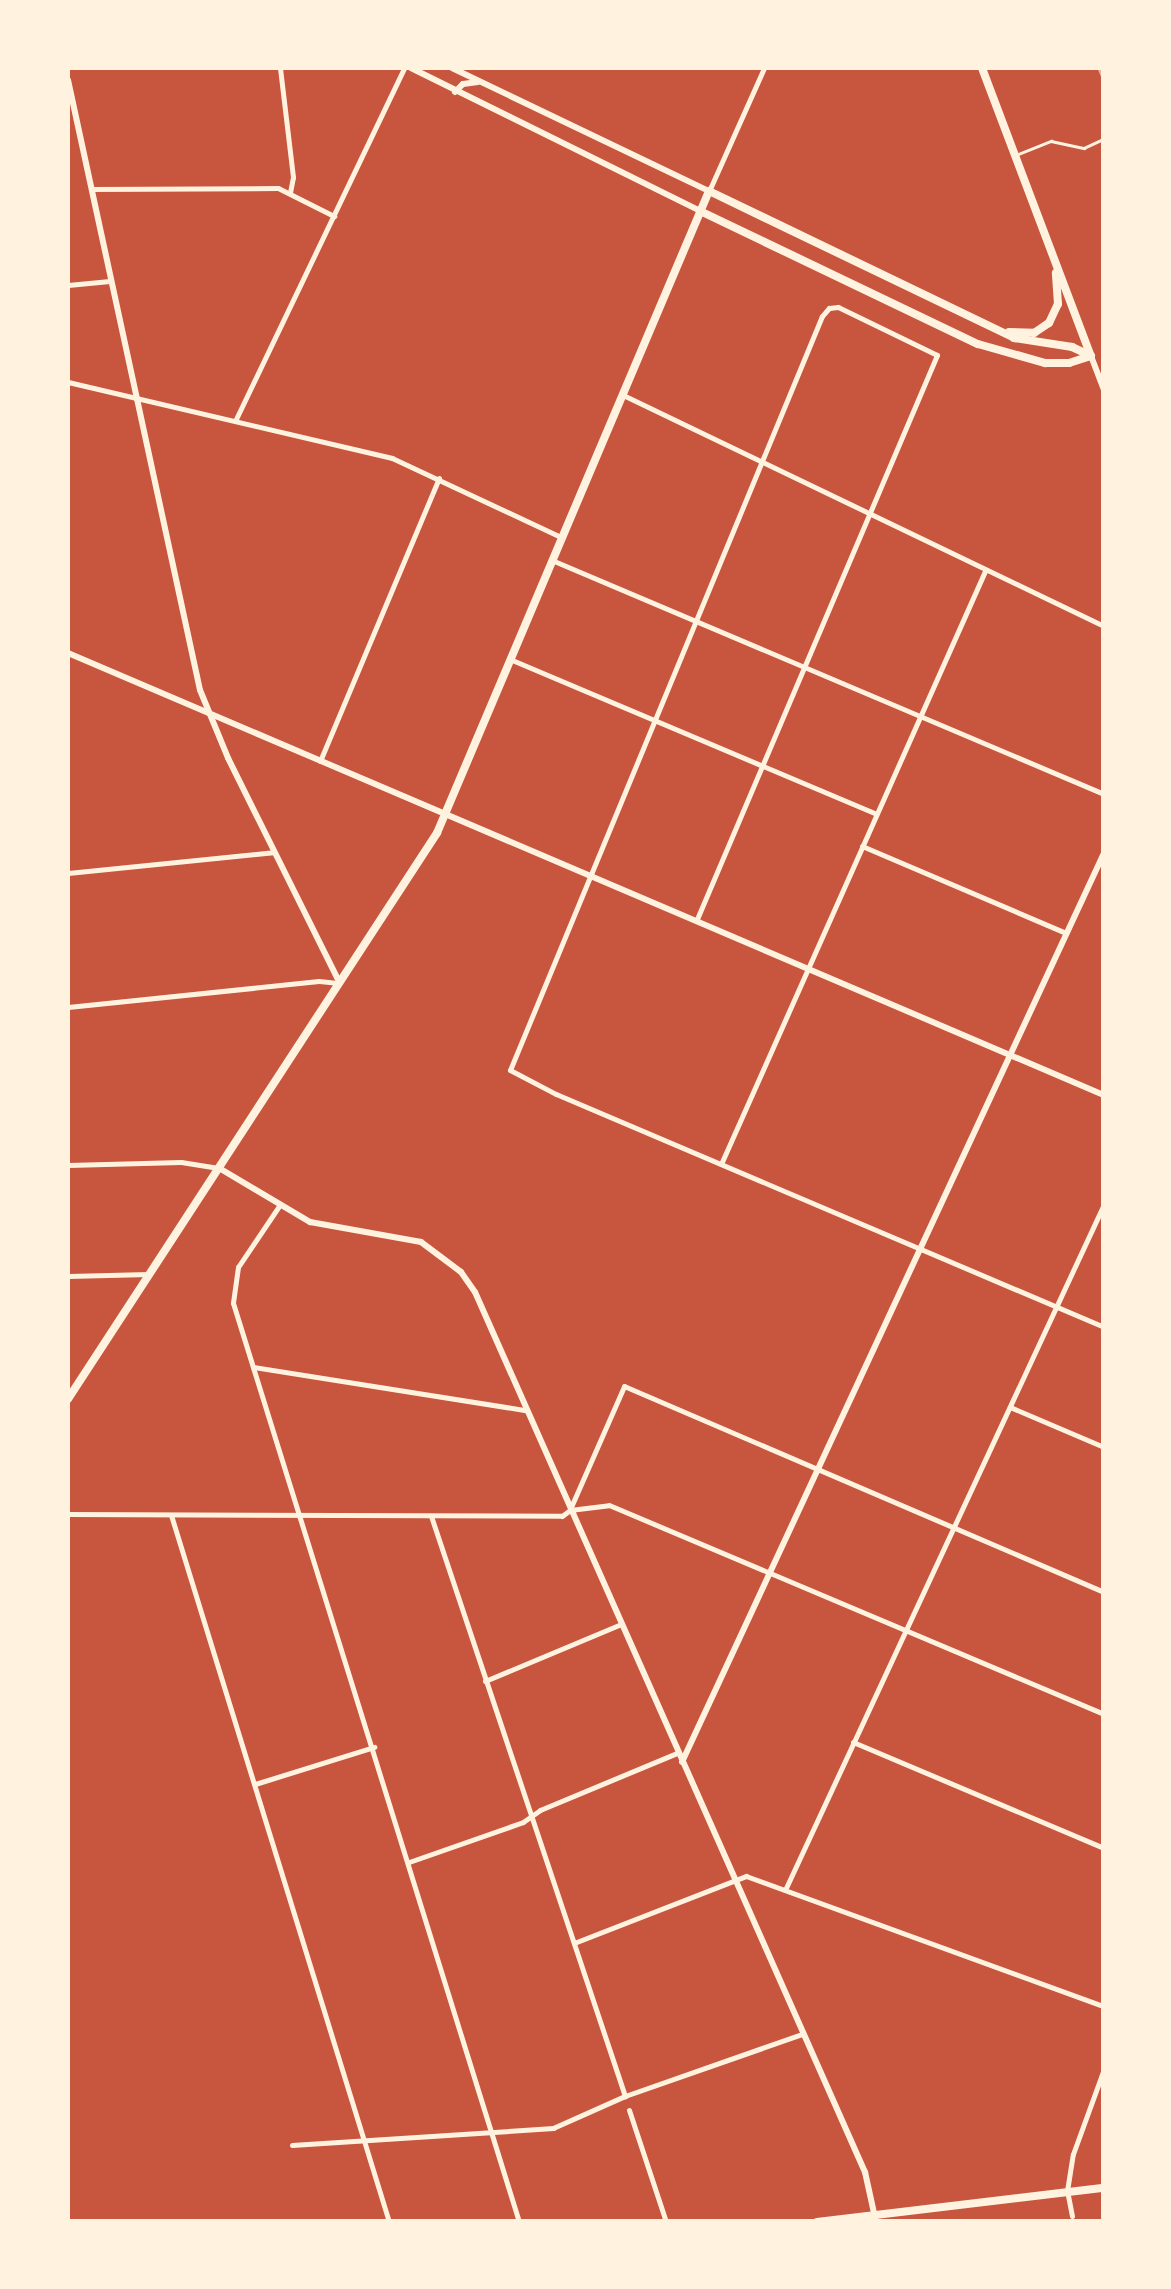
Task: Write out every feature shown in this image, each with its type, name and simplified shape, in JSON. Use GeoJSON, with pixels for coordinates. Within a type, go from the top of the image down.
{"type":"FeatureCollection","features":[{"type":"Feature","properties":{"kind":"main road"},"geometry":{"type":"LineString","coordinates":[[408,68],[978,344],[1045,363],[1070,363],[1104,354]]}},
{"type":"Feature","properties":{"kind":"main road"},"geometry":{"type":"LineString","coordinates":[[452,68],[1021,340],[1072,348],[1091,356]]}},
{"type":"Feature","properties":{"kind":"main road"},"geometry":{"type":"LineString","coordinates":[[982,68],[1104,390]]}},
{"type":"Feature","properties":{"kind":"main road"},"geometry":{"type":"LineString","coordinates":[[68,80],[200,690],[340,984]]}},
{"type":"Feature","properties":{"kind":"main road"},"geometry":{"type":"LineString","coordinates":[[456,92],[463,84],[485,82]]}},
{"type":"Feature","properties":{"kind":"main road"},"geometry":{"type":"LineString","coordinates":[[69,1396],[340,984],[445,814],[709,191]]}},
{"type":"Feature","properties":{"kind":"main road"},"geometry":{"type":"LineString","coordinates":[[1000,330],[1030,334],[1050,323],[1058,304],[1056,262]]}},
{"type":"Feature","properties":{"kind":"main road"},"geometry":{"type":"LineString","coordinates":[[68,653],[1104,1095]]}},
{"type":"Feature","properties":{"kind":"main road"},"geometry":{"type":"LineString","coordinates":[[682,1763],[1104,854]]}},
{"type":"Feature","properties":{"kind":"main road"},"geometry":{"type":"LineString","coordinates":[[219,1168],[279,1206],[325,1226],[405,1237],[443,1256],[475,1292],[676,1754],[869,2183],[875,2219]]}},
{"type":"Feature","properties":{"kind":"main road"},"geometry":{"type":"LineString","coordinates":[[817,2222],[875,2219],[1104,2188]]}},
{"type":"Feature","properties":{"kind":"street"},"geometry":{"type":"LineString","coordinates":[[280,68],[293,177],[290,193]]}},
{"type":"Feature","properties":{"kind":"street"},"geometry":{"type":"LineString","coordinates":[[236,419],[408,68]]}},
{"type":"Feature","properties":{"kind":"street"},"geometry":{"type":"LineString","coordinates":[[709,191],[764,68]]}},
{"type":"Feature","properties":{"kind":"street"},"geometry":{"type":"LineString","coordinates":[[91,189],[245,186],[290,193],[334,216]]}},
{"type":"Feature","properties":{"kind":"street"},"geometry":{"type":"LineString","coordinates":[[68,285],[110,281]]}},
{"type":"Feature","properties":{"kind":"street"},"geometry":{"type":"LineString","coordinates":[[696,920],[937,355],[838,307],[828,308],[510,1062],[512,1073],[1104,1327]]}},
{"type":"Feature","properties":{"kind":"street"},"geometry":{"type":"LineString","coordinates":[[68,382],[374,453],[439,477],[561,537]]}},
{"type":"Feature","properties":{"kind":"street"},"geometry":{"type":"LineString","coordinates":[[623,396],[1104,626]]}},
{"type":"Feature","properties":{"kind":"street"},"geometry":{"type":"LineString","coordinates":[[320,762],[439,477]]}},
{"type":"Feature","properties":{"kind":"street"},"geometry":{"type":"LineString","coordinates":[[551,560],[1104,794]]}},
{"type":"Feature","properties":{"kind":"street"},"geometry":{"type":"LineString","coordinates":[[721,1164],[985,571]]}},
{"type":"Feature","properties":{"kind":"street"},"geometry":{"type":"LineString","coordinates":[[509,659],[876,813]]}},
{"type":"Feature","properties":{"kind":"street"},"geometry":{"type":"LineString","coordinates":[[862,846],[1067,934]]}},
{"type":"Feature","properties":{"kind":"street"},"geometry":{"type":"LineString","coordinates":[[68,873],[274,852]]}},
{"type":"Feature","properties":{"kind":"street"},"geometry":{"type":"LineString","coordinates":[[68,1007],[319,981],[340,984]]}},
{"type":"Feature","properties":{"kind":"street"},"geometry":{"type":"LineString","coordinates":[[68,1164],[181,1162],[219,1168]]}},
{"type":"Feature","properties":{"kind":"street"},"geometry":{"type":"LineString","coordinates":[[785,1890],[1104,1204]]}},
{"type":"Feature","properties":{"kind":"street"},"geometry":{"type":"LineString","coordinates":[[279,1206],[234,1279],[232,1298],[519,2222]]}},
{"type":"Feature","properties":{"kind":"street"},"geometry":{"type":"LineString","coordinates":[[68,1276],[149,1274]]}},
{"type":"Feature","properties":{"kind":"street"},"geometry":{"type":"LineString","coordinates":[[254,1366],[526,1410]]}},
{"type":"Feature","properties":{"kind":"street"},"geometry":{"type":"LineString","coordinates":[[68,1514],[562,1516],[570,1510],[624,1386],[1104,1592]]}},
{"type":"Feature","properties":{"kind":"street"},"geometry":{"type":"LineString","coordinates":[[1010,1406],[1104,1447]]}},
{"type":"Feature","properties":{"kind":"street"},"geometry":{"type":"LineString","coordinates":[[570,1510],[609,1506],[772,1571],[1104,1714]]}},
{"type":"Feature","properties":{"kind":"street"},"geometry":{"type":"LineString","coordinates":[[172,1515],[389,2222]]}},
{"type":"Feature","properties":{"kind":"street"},"geometry":{"type":"LineString","coordinates":[[432,1516],[625,2096]]}},
{"type":"Feature","properties":{"kind":"street"},"geometry":{"type":"LineString","coordinates":[[485,1681],[621,1624]]}},
{"type":"Feature","properties":{"kind":"street"},"geometry":{"type":"LineString","coordinates":[[852,1742],[1104,1848]]}},
{"type":"Feature","properties":{"kind":"street"},"geometry":{"type":"LineString","coordinates":[[255,1784],[374,1747]]}},
{"type":"Feature","properties":{"kind":"street"},"geometry":{"type":"LineString","coordinates":[[409,1862],[676,1754]]}},
{"type":"Feature","properties":{"kind":"street"},"geometry":{"type":"LineString","coordinates":[[574,1943],[746,1876],[1104,2006]]}},
{"type":"Feature","properties":{"kind":"street"},"geometry":{"type":"LineString","coordinates":[[292,2144],[553,2128],[625,2096],[802,2034]]}},
{"type":"Feature","properties":{"kind":"street"},"geometry":{"type":"LineString","coordinates":[[1072,2216],[1068,2191],[1084,2115],[1104,2069]]}},
{"type":"Feature","properties":{"kind":"street"},"geometry":{"type":"LineString","coordinates":[[630,2110],[666,2222]]}},
{"type":"Feature","properties":{"kind":"lane"},"geometry":{"type":"LineString","coordinates":[[1015,156],[1051,141],[1084,148],[1103,139]]}},
{"type":"Feature","properties":{"kind":"railway"},"geometry":{"type":"LineString","coordinates":[[1099,68],[1104,80]]}}]}
